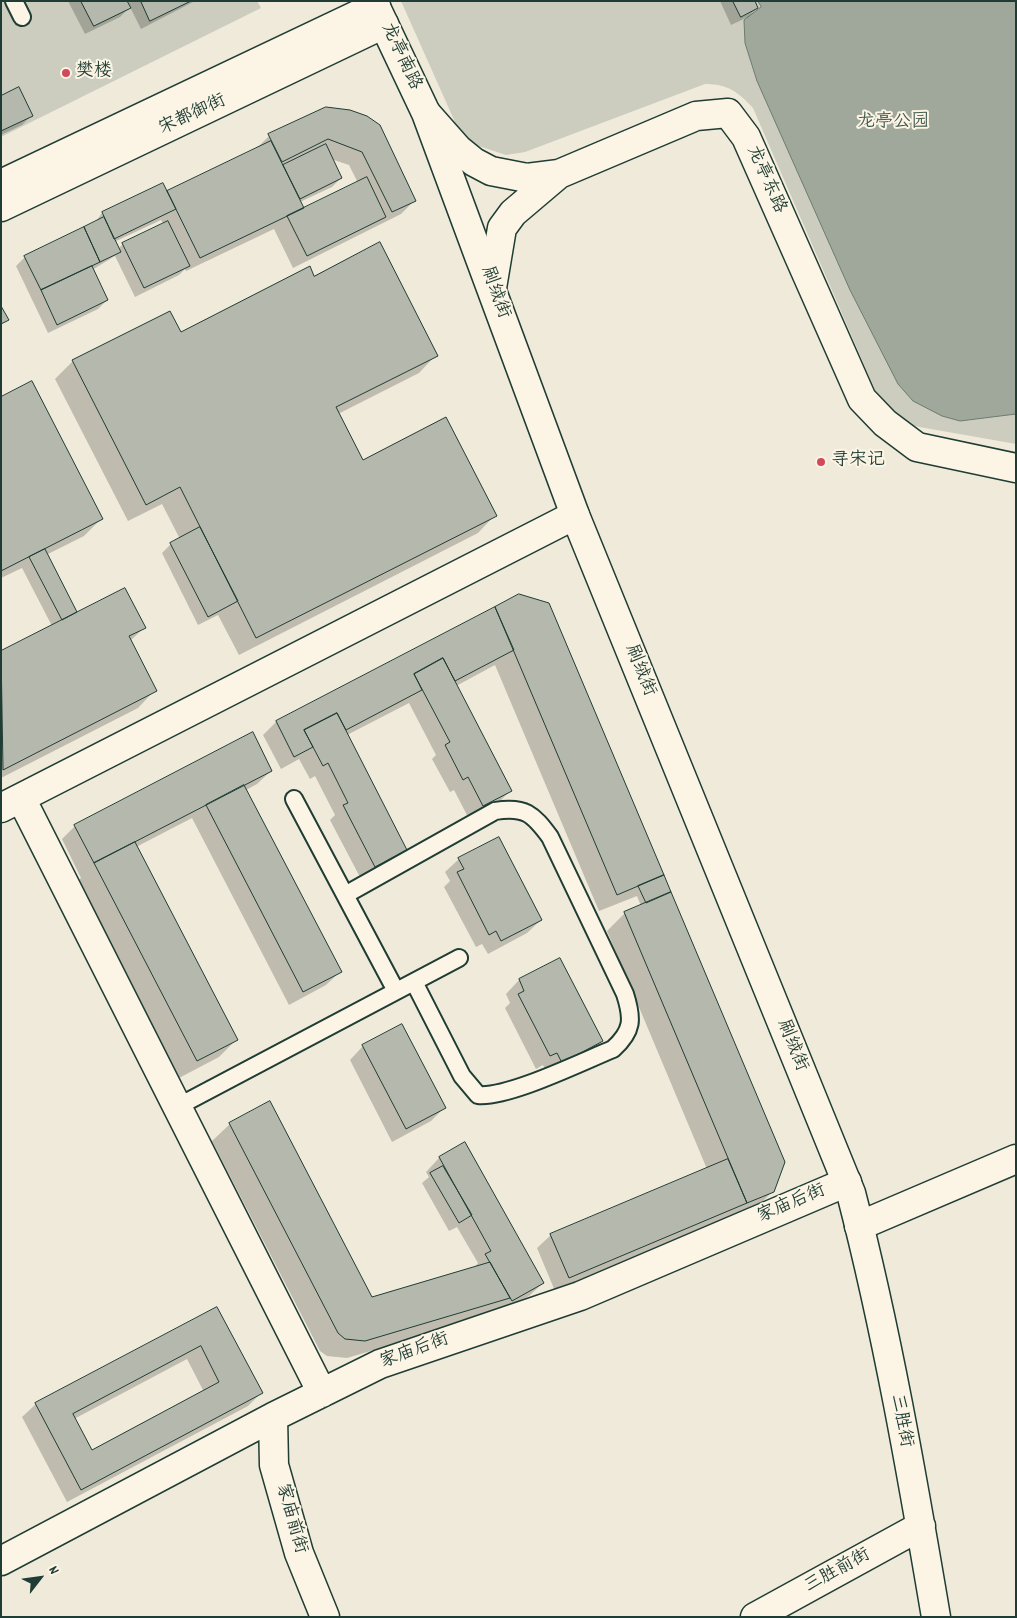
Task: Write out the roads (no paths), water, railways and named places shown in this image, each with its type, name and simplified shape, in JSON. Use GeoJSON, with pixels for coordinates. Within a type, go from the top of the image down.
{"type":"FeatureCollection","features":[{"type":"Feature","properties":{"kind":"street","name":"龙亭南路"},"geometry":{"type":"LineString","coordinates":[[378,11],[426,113]]}},
{"type":"Feature","properties":{"kind":"street","name":"宋都御街"},"geometry":{"type":"LineString","coordinates":[[1,184],[378,11]]}},
{"type":"Feature","properties":{"kind":"street","name":"宋都御街"},"geometry":{"type":"LineString","coordinates":[[1,206],[378,11]]}},
{"type":"Feature","properties":{"kind":"street","name":"龙亭东路"},"geometry":{"type":"LineString","coordinates":[[426,113],[458,149],[474,162],[491,171],[526,178],[559,174],[696,116],[728,113],[746,137],[862,400],[885,424],[917,447],[1016,468]]}},
{"type":"Feature","properties":{"kind":"street","name":"刷绒街"},"geometry":{"type":"LineString","coordinates":[[426,113],[575,515],[846,1182],[859,1226]]}},
{"type":"Feature","properties":{"kind":"street"},"geometry":{"type":"LineString","coordinates":[[492,288],[502,228],[513,213],[559,174]]}},
{"type":"Feature","properties":{"kind":"street"},"geometry":{"type":"LineString","coordinates":[[322,1393],[178,1107],[11,803],[575,515]]}},
{"type":"Feature","properties":{"kind":"street"},"geometry":{"type":"LineString","coordinates":[[859,1226],[1016,1159]]}},
{"type":"Feature","properties":{"kind":"street","name":"家庙后街"},"geometry":{"type":"LineString","coordinates":[[1,1561],[273,1417],[380,1364],[580,1296],[846,1182]]}},
{"type":"Feature","properties":{"kind":"street","name":"三胜街"},"geometry":{"type":"LineString","coordinates":[[859,1226],[921,1526],[936,1617]]}},
{"type":"Feature","properties":{"kind":"street","name":"家庙前街"},"geometry":{"type":"LineString","coordinates":[[273,1417],[274,1465],[299,1553],[325,1617]]}},
{"type":"Feature","properties":{"kind":"street","name":"三胜前街"},"geometry":{"type":"LineString","coordinates":[[754,1617],[921,1526]]}},
{"type":"Feature","properties":{"kind":"lane"},"geometry":{"type":"LineString","coordinates":[[14,1],[22,17]]}},
{"type":"Feature","properties":{"kind":"lane"},"geometry":{"type":"LineString","coordinates":[[294,799],[396,991]]}},
{"type":"Feature","properties":{"kind":"lane"},"geometry":{"type":"LineString","coordinates":[[345,895],[496,811],[508,809],[523,810],[536,818],[550,837],[625,994],[629,1008],[630,1025],[626,1038],[613,1049],[513,1090],[488,1096],[478,1095],[462,1076],[414,982]]}},
{"type":"Feature","properties":{"kind":"lane"},"geometry":{"type":"LineString","coordinates":[[178,1107],[460,958]]}},
{"type":"Feature","properties":{"kind":"place","name":"樊楼"},"geometry":{"type":"Point","coordinates":[66,73]}},
{"type":"Feature","properties":{"kind":"place","name":"寻宋记"},"geometry":{"type":"Point","coordinates":[821,462]}},
{"type":"Feature","properties":{"kind":"park label","name":"龙亭公园"},"geometry":{"type":"Point","coordinates":[893,124]}}]}
